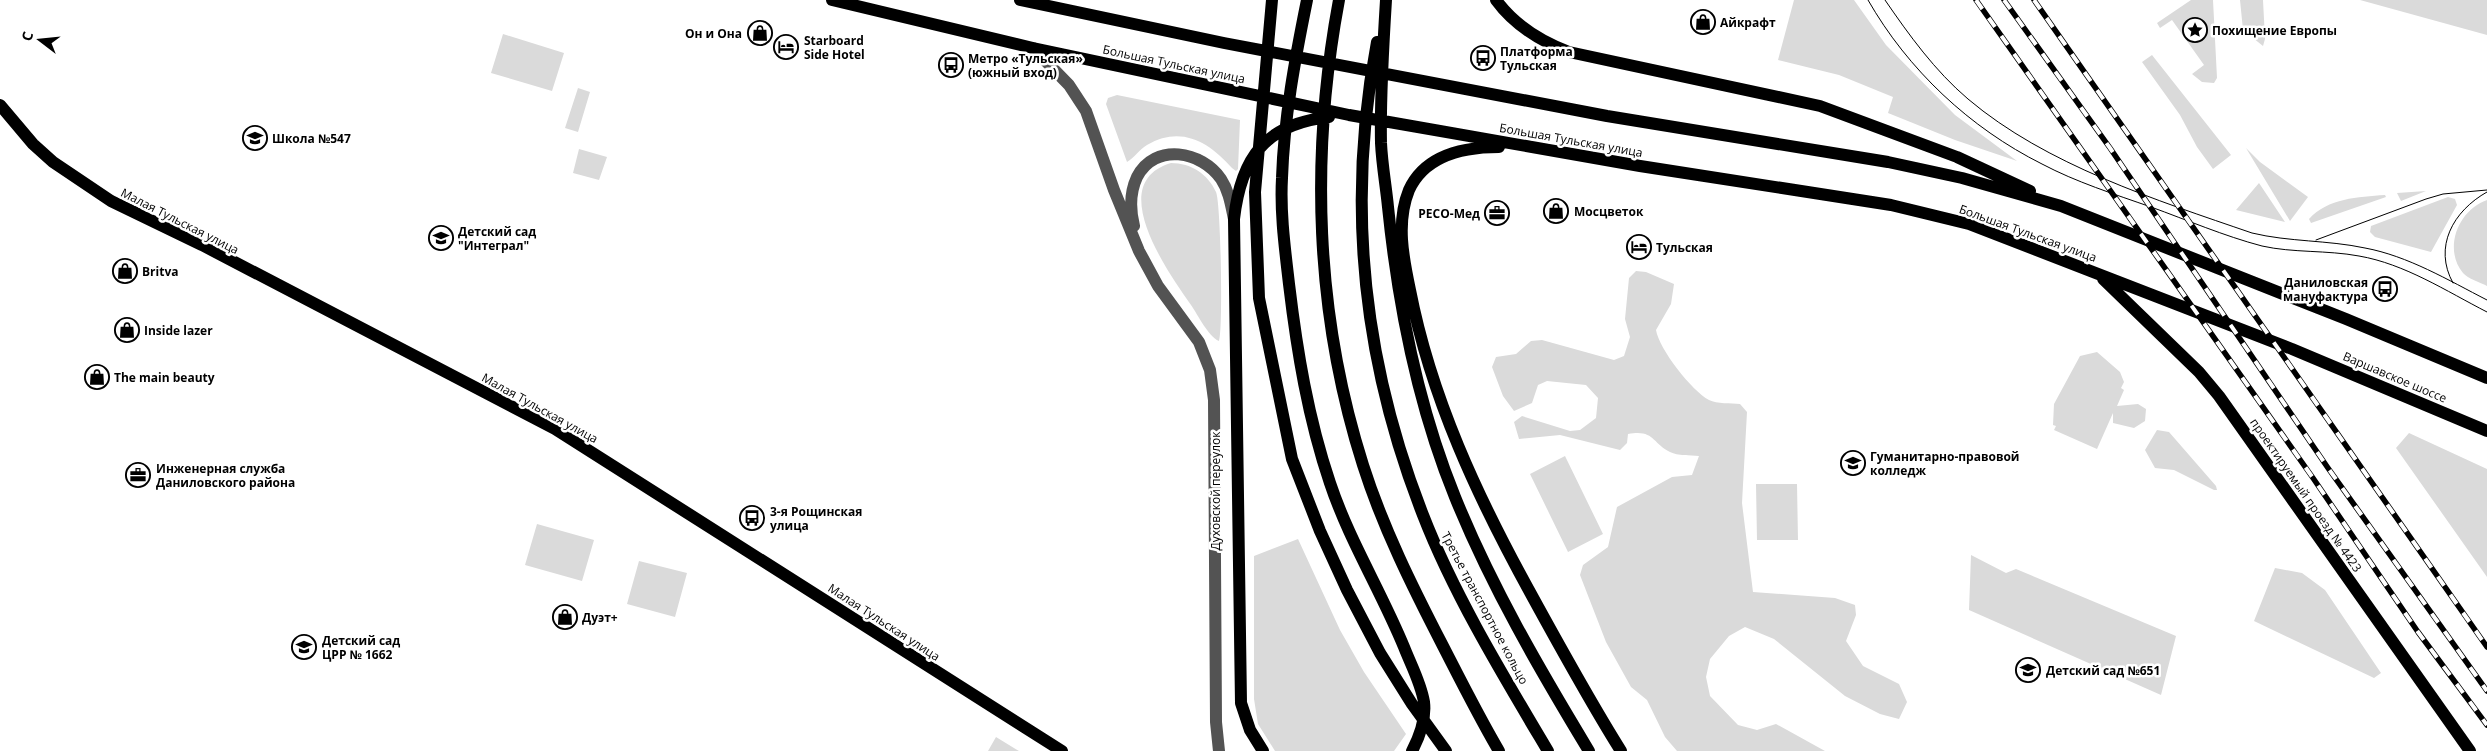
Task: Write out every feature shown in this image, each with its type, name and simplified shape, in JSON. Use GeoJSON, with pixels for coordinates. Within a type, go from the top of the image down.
{"type":"FeatureCollection","features":[{"type":"Feature","properties":{"kind":"main road","name":"Большая Тульская улица"},"geometry":{"type":"LineString","coordinates":[[832,0],[1033,48],[1349,114],[1640,166],[1891,205],[1969,224],[2292,349]]}},
{"type":"Feature","properties":{"kind":"main road"},"geometry":{"type":"LineString","coordinates":[[1020,0],[1224,43],[1598,114],[1739,140],[1888,162],[1962,178],[2061,206]]}},
{"type":"Feature","properties":{"kind":"main road"},"geometry":{"type":"LineString","coordinates":[[1272,0],[1255,192],[1259,298],[1292,459],[1320,531],[1347,590],[1380,653],[1412,704],[1446,751]]}},
{"type":"Feature","properties":{"kind":"main road"},"geometry":{"type":"LineString","coordinates":[[1307,0],[1286,118],[1282,180],[1285,252],[1295,332],[1305,394],[1330,484],[1364,565],[1395,625],[1418,681],[1424,703],[1423,722],[1412,751]]}},
{"type":"Feature","properties":{"kind":"main road"},"geometry":{"type":"LineString","coordinates":[[1339,0],[1330,48],[1322,123],[1319,200],[1329,318],[1344,396],[1363,466],[1388,532],[1416,595],[1499,751]]}},
{"type":"Feature","properties":{"kind":"main road"},"geometry":{"type":"LineString","coordinates":[[1385,0],[1381,80],[1381,145],[1392,240],[1409,339],[1432,434],[1455,497],[1483,559],[1548,683],[1589,751]]}},
{"type":"Feature","properties":{"kind":"main road","name":"Третье транспортное кольцо"},"geometry":{"type":"LineString","coordinates":[[1385,0],[1370,75],[1362,140],[1360,200],[1363,261],[1369,316],[1383,388],[1401,455],[1423,516],[1453,581],[1548,751]]}},
{"type":"Feature","properties":{"kind":"main road"},"geometry":{"type":"LineString","coordinates":[[1496,0],[1509,17],[1547,44],[1569,52],[1820,106],[1957,157],[2061,206],[2487,378]]}},
{"type":"Feature","properties":{"kind":"main road","name":"Малая Тульская улица"},"geometry":{"type":"LineString","coordinates":[[0,105],[33,144],[54,162],[111,201],[202,245],[555,429],[1062,751]]}},
{"type":"Feature","properties":{"kind":"main road"},"geometry":{"type":"LineString","coordinates":[[1262,751],[1250,730],[1241,703],[1234,219],[1237,193],[1242,177],[1260,147],[1283,128],[1311,119],[1349,114]]}},
{"type":"Feature","properties":{"kind":"main road"},"geometry":{"type":"LineString","coordinates":[[1529,146],[1476,147],[1440,158],[1419,176],[1410,190],[1401,220],[1404,259],[1417,326],[1446,418],[1489,517],[1581,686],[1621,751]]}},
{"type":"Feature","properties":{"kind":"main road","name":"проектируемый проезд № 4423"},"geometry":{"type":"LineString","coordinates":[[2098,274],[2199,372],[2219,396],[2470,751]]}},
{"type":"Feature","properties":{"kind":"main road","name":"Варшавское шоссе"},"geometry":{"type":"LineString","coordinates":[[2292,349],[2487,431]]}},
{"type":"Feature","properties":{"kind":"street"},"geometry":{"type":"LineString","coordinates":[[1033,48],[1069,85],[1086,111],[1114,190],[1139,251]]}},
{"type":"Feature","properties":{"kind":"street"},"geometry":{"type":"LineString","coordinates":[[1139,251],[1132,219],[1133,187],[1138,175],[1149,164],[1163,156],[1178,153],[1192,155],[1211,167],[1221,179],[1229,195],[1234,219]]}},
{"type":"Feature","properties":{"kind":"street","name":"Духовской переулок"},"geometry":{"type":"LineString","coordinates":[[1139,251],[1158,286],[1199,342],[1210,370],[1214,400],[1216,722],[1219,751]]}},
{"type":"Feature","properties":{"kind":"shaded area"},"geometry":{"type":"Polygon","coordinates":[[[1794,0],[1854,0],[1886,45],[1955,115],[2017,161],[1955,140],[1888,113],[1893,97],[1839,75],[1778,60],[1794,0]]]}},
{"type":"Feature","properties":{"kind":"shaded area"},"geometry":{"type":"Polygon","coordinates":[[[2191,0],[2213,0],[2217,78],[2214,83],[2202,82],[2192,74],[2204,65],[2172,20],[2160,28],[2157,23],[2191,0]]]}},
{"type":"Feature","properties":{"kind":"shaded area"},"geometry":{"type":"Polygon","coordinates":[[[2240,0],[2263,0],[2265,39],[2263,46],[2243,30],[2240,0]]]}},
{"type":"Feature","properties":{"kind":"shaded area"},"geometry":{"type":"Polygon","coordinates":[[[2360,0],[2487,0],[2487,35],[2360,0]]]}},
{"type":"Feature","properties":{"kind":"shaded area"},"geometry":{"type":"Polygon","coordinates":[[[503,34],[564,53],[552,91],[491,73],[503,34]]]}},
{"type":"Feature","properties":{"kind":"shaded area"},"geometry":{"type":"Polygon","coordinates":[[[2152,55],[2231,155],[2213,169],[2197,147],[2180,115],[2142,62],[2152,55]]]}},
{"type":"Feature","properties":{"kind":"shaded area"},"geometry":{"type":"Polygon","coordinates":[[[578,88],[590,92],[578,132],[565,128],[578,88]]]}},
{"type":"Feature","properties":{"kind":"shaded area"},"geometry":{"type":"Polygon","coordinates":[[[1117,95],[1240,120],[1238,169],[1236,171],[1214,151],[1194,139],[1171,136],[1147,145],[1127,162],[1106,104],[1108,98],[1117,95]]]}},
{"type":"Feature","properties":{"kind":"shaded area"},"geometry":{"type":"Polygon","coordinates":[[[2246,148],[2260,162],[2308,197],[2290,221],[2246,148]]]}},
{"type":"Feature","properties":{"kind":"shaded area"},"geometry":{"type":"Polygon","coordinates":[[[579,149],[607,157],[599,180],[573,173],[579,149]]]}},
{"type":"Feature","properties":{"kind":"shaded area"},"geometry":{"type":"Polygon","coordinates":[[[1171,163],[1192,167],[1204,175],[1216,192],[1221,266],[1219,341],[1207,330],[1169,272],[1147,229],[1142,208],[1143,189],[1152,173],[1171,163]]]}},
{"type":"Feature","properties":{"kind":"shaded area"},"geometry":{"type":"Polygon","coordinates":[[[2259,183],[2285,222],[2236,210],[2259,183]]]}},
{"type":"Feature","properties":{"kind":"shaded area"},"geometry":{"type":"Polygon","coordinates":[[[2426,191],[2401,201],[2397,193],[2426,191]]]}},
{"type":"Feature","properties":{"kind":"shaded area"},"geometry":{"type":"Polygon","coordinates":[[[2385,195],[2386,197],[2311,223],[2309,219],[2317,212],[2334,203],[2354,198],[2385,195]]]}},
{"type":"Feature","properties":{"kind":"shaded area"},"geometry":{"type":"Polygon","coordinates":[[[2448,197],[2455,199],[2457,205],[2431,252],[2375,237],[2370,232],[2371,226],[2448,197]]]}},
{"type":"Feature","properties":{"kind":"shaded area"},"geometry":{"type":"Polygon","coordinates":[[[2487,200],[2487,286],[2463,273],[2454,253],[2454,242],[2461,221],[2468,212],[2487,200]]]}},
{"type":"Feature","properties":{"kind":"shaded area"},"geometry":{"type":"Polygon","coordinates":[[[1636,271],[1646,272],[1674,284],[1671,304],[1656,330],[1663,348],[1677,369],[1694,388],[1709,400],[1720,403],[1740,404],[1747,412],[1742,503],[1753,592],[1835,598],[1855,605],[1856,615],[1846,641],[1863,666],[1899,684],[1907,702],[1899,719],[1880,714],[1845,696],[1774,639],[1745,627],[1729,636],[1710,659],[1706,677],[1710,696],[1738,725],[1757,730],[1776,724],[1825,751],[1677,751],[1665,737],[1647,700],[1631,687],[1606,642],[1580,575],[1583,565],[1608,547],[1617,507],[1672,477],[1692,475],[1699,456],[1673,453],[1643,433],[1628,434],[1627,443],[1620,450],[1560,435],[1519,439],[1514,422],[1522,416],[1570,431],[1580,430],[1596,418],[1598,398],[1586,385],[1547,381],[1538,385],[1532,403],[1514,411],[1503,396],[1492,367],[1496,357],[1516,354],[1531,341],[1542,340],[1614,360],[1624,356],[1630,337],[1625,319],[1629,278],[1636,271]]]}},
{"type":"Feature","properties":{"kind":"shaded area"},"geometry":{"type":"Polygon","coordinates":[[[2097,352],[2120,372],[2124,382],[2121,388],[2124,390],[2117,406],[2138,404],[2146,409],[2145,421],[2134,428],[2113,423],[2113,413],[2097,449],[2054,430],[2056,426],[2053,425],[2054,404],[2080,356],[2097,352]]]}},
{"type":"Feature","properties":{"kind":"shaded area"},"geometry":{"type":"Polygon","coordinates":[[[2157,430],[2169,432],[2216,486],[2217,490],[2174,470],[2155,468],[2145,450],[2157,430]]]}},
{"type":"Feature","properties":{"kind":"shaded area"},"geometry":{"type":"Polygon","coordinates":[[[2409,433],[2487,469],[2487,577],[2396,448],[2409,433]]]}},
{"type":"Feature","properties":{"kind":"shaded area"},"geometry":{"type":"Polygon","coordinates":[[[1565,456],[1603,534],[1568,552],[1530,474],[1565,456]]]}},
{"type":"Feature","properties":{"kind":"shaded area"},"geometry":{"type":"Polygon","coordinates":[[[1756,484],[1797,484],[1798,540],[1757,540],[1756,484]]]}},
{"type":"Feature","properties":{"kind":"shaded area"},"geometry":{"type":"Polygon","coordinates":[[[537,524],[594,540],[582,581],[525,565],[537,524]]]}},
{"type":"Feature","properties":{"kind":"shaded area"},"geometry":{"type":"Polygon","coordinates":[[[1298,539],[1340,630],[1364,672],[1406,734],[1394,751],[1275,751],[1258,724],[1254,699],[1254,556],[1298,539]]]}},
{"type":"Feature","properties":{"kind":"shaded area"},"geometry":{"type":"Polygon","coordinates":[[[1971,555],[2006,573],[2016,569],[2176,636],[2161,695],[1969,610],[1971,555]]]}},
{"type":"Feature","properties":{"kind":"shaded area"},"geometry":{"type":"Polygon","coordinates":[[[639,561],[687,573],[675,617],[627,604],[639,561]]]}},
{"type":"Feature","properties":{"kind":"shaded area"},"geometry":{"type":"Polygon","coordinates":[[[2275,568],[2302,573],[2325,590],[2381,673],[2374,678],[2254,621],[2275,568]]]}},
{"type":"Feature","properties":{"kind":"shaded area"},"geometry":{"type":"Polygon","coordinates":[[[996,737],[1019,751],[988,751],[996,737]]]}},
{"type":"Feature","properties":{"kind":"tram line"},"geometry":{"type":"LineString","coordinates":[[1868,0],[1902,50],[1943,95],[1990,133],[2042,164],[2095,187],[2248,242],[2274,248],[2359,256],[2393,265],[2425,279],[2487,312]]}},
{"type":"Feature","properties":{"kind":"tram line"},"geometry":{"type":"LineString","coordinates":[[1885,0],[1944,77],[1968,99],[1999,122],[2067,162],[2141,194],[2252,233],[2280,238],[2351,245],[2397,257],[2428,270],[2487,300]]}},
{"type":"Feature","properties":{"kind":"tram line"},"geometry":{"type":"LineString","coordinates":[[2316,240],[2443,194],[2487,190]]}},
{"type":"Feature","properties":{"kind":"tram line"},"geometry":{"type":"LineString","coordinates":[[2453,283],[2447,270],[2445,256],[2446,243],[2450,231],[2465,209],[2487,192]]}},
{"type":"Feature","properties":{"kind":"railway"},"geometry":{"type":"LineString","coordinates":[[1976,0],[2313,478],[2418,632],[2487,725]]}},
{"type":"Feature","properties":{"kind":"railway"},"geometry":{"type":"LineString","coordinates":[[2004,0],[2110,148],[2328,468],[2487,691]]}},
{"type":"Feature","properties":{"kind":"railway"},"geometry":{"type":"LineString","coordinates":[[2034,0],[2487,647]]}},
{"type":"Feature","properties":{"kind":"place","name":"Айкрафт"},"geometry":{"type":"Point","coordinates":[1703,22]}},
{"type":"Feature","properties":{"kind":"place","name":"Похищение Европы"},"geometry":{"type":"Point","coordinates":[2195,30]}},
{"type":"Feature","properties":{"kind":"place","name":"Он и Она"},"geometry":{"type":"Point","coordinates":[760,33]}},
{"type":"Feature","properties":{"kind":"place","name":"Starboard Side Hotel"},"geometry":{"type":"Point","coordinates":[786,47]}},
{"type":"Feature","properties":{"kind":"place","name":"Платформа Тульская"},"geometry":{"type":"Point","coordinates":[1483,58]}},
{"type":"Feature","properties":{"kind":"place","name":"Метро «Тульская» (южный вход)"},"geometry":{"type":"Point","coordinates":[951,65]}},
{"type":"Feature","properties":{"kind":"place","name":"Школа №547"},"geometry":{"type":"Point","coordinates":[255,138]}},
{"type":"Feature","properties":{"kind":"place","name":"Мосцветок"},"geometry":{"type":"Point","coordinates":[1556,211]}},
{"type":"Feature","properties":{"kind":"place","name":"РЕСО-Мед"},"geometry":{"type":"Point","coordinates":[1497,213]}},
{"type":"Feature","properties":{"kind":"place","name":"Детский сад \"Интеграл\""},"geometry":{"type":"Point","coordinates":[441,238]}},
{"type":"Feature","properties":{"kind":"place","name":"Тульская"},"geometry":{"type":"Point","coordinates":[1639,247]}},
{"type":"Feature","properties":{"kind":"place","name":"Britva"},"geometry":{"type":"Point","coordinates":[125,271]}},
{"type":"Feature","properties":{"kind":"place","name":"Даниловская мануфактура"},"geometry":{"type":"Point","coordinates":[2385,289]}},
{"type":"Feature","properties":{"kind":"place","name":"Inside lazer"},"geometry":{"type":"Point","coordinates":[127,330]}},
{"type":"Feature","properties":{"kind":"place","name":"The main beauty"},"geometry":{"type":"Point","coordinates":[97,377]}},
{"type":"Feature","properties":{"kind":"place","name":"Гуманитарно-правовой колледж"},"geometry":{"type":"Point","coordinates":[1853,463]}},
{"type":"Feature","properties":{"kind":"place","name":"Инженерная служба Даниловского района"},"geometry":{"type":"Point","coordinates":[138,475]}},
{"type":"Feature","properties":{"kind":"place","name":"3-я Рощинская улица"},"geometry":{"type":"Point","coordinates":[752,518]}},
{"type":"Feature","properties":{"kind":"place","name":"Дуэт+"},"geometry":{"type":"Point","coordinates":[565,617]}},
{"type":"Feature","properties":{"kind":"place","name":"Детский сад ЦРР № 1662"},"geometry":{"type":"Point","coordinates":[304,647]}},
{"type":"Feature","properties":{"kind":"place","name":"Детский сад №651"},"geometry":{"type":"Point","coordinates":[2028,670]}}]}
